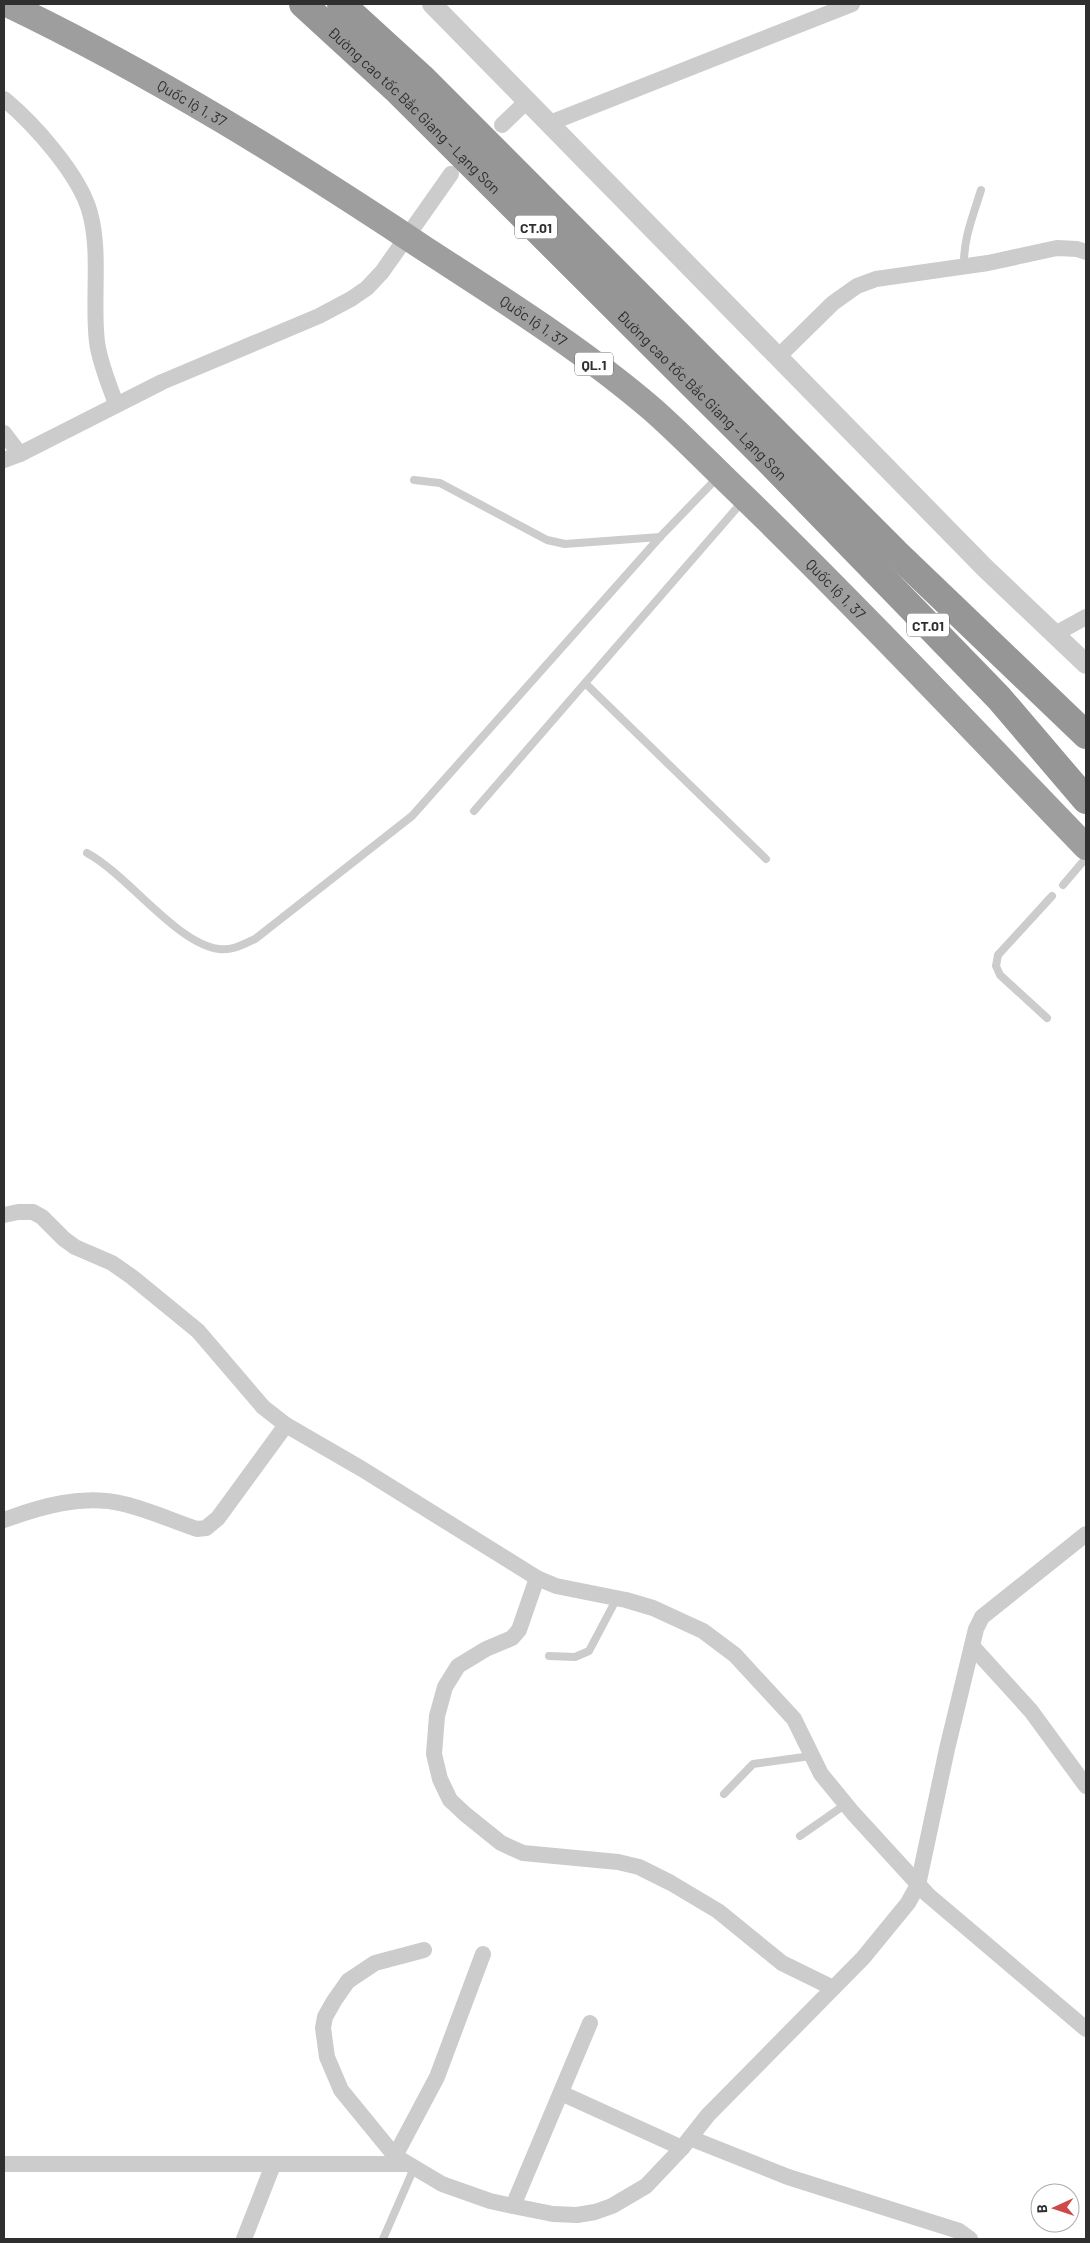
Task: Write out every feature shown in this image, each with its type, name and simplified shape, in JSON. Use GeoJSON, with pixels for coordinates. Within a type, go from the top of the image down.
{"type":"FeatureCollection","features":[{"type":"Feature","properties":{"kind":"highway","name":"Quốc lộ 1, 37"},"geometry":{"type":"LineString","coordinates":[[7,4],[50,25],[200,107],[312,174],[608,374],[653,411],[721,473],[799,549],[1086,847]]}},
{"type":"Feature","properties":{"kind":"highway","name":"Đường cao tốc Bắc Giang - Lạng Sơn"},"geometry":{"type":"LineString","coordinates":[[303,4],[400,92],[764,456],[1000,698],[1086,800]]}},
{"type":"Feature","properties":{"kind":"highway","name":"Đường cao tốc Bắc Giang - Lạng Sơn"},"geometry":{"type":"LineString","coordinates":[[341,4],[421,77],[895,552],[1086,734]]}},
{"type":"Feature","properties":{"kind":"street"},"geometry":{"type":"LineString","coordinates":[[432,4],[985,568],[1086,664]]}},
{"type":"Feature","properties":{"kind":"street"},"geometry":{"type":"LineString","coordinates":[[550,123],[852,4]]}},
{"type":"Feature","properties":{"kind":"street"},"geometry":{"type":"LineString","coordinates":[[4,99],[44,138],[73,180],[90,213],[97,296],[97,340],[100,357],[116,404]]}},
{"type":"Feature","properties":{"kind":"street"},"geometry":{"type":"LineString","coordinates":[[502,125],[528,100]]}},
{"type":"Feature","properties":{"kind":"street"},"geometry":{"type":"LineString","coordinates":[[4,460],[20,454],[162,382],[319,316],[351,299],[367,288],[382,272],[451,174]]}},
{"type":"Feature","properties":{"kind":"street"},"geometry":{"type":"LineString","coordinates":[[779,356],[833,303],[856,286],[876,279],[964,267],[1057,248],[1077,249],[1086,252]]}},
{"type":"Feature","properties":{"kind":"street"},"geometry":{"type":"LineString","coordinates":[[4,432],[20,454]]}},
{"type":"Feature","properties":{"kind":"street"},"geometry":{"type":"LineString","coordinates":[[1055,634],[1086,617]]}},
{"type":"Feature","properties":{"kind":"street"},"geometry":{"type":"LineString","coordinates":[[4,1215],[18,1212],[33,1212],[42,1217],[70,1243],[112,1263],[198,1331],[263,1407],[286,1425],[362,1469],[537,1578],[556,1586],[617,1598],[653,1608],[703,1631],[735,1655],[794,1719],[821,1774],[918,1885],[934,1901],[1086,2029]]}},
{"type":"Feature","properties":{"kind":"street"},"geometry":{"type":"LineString","coordinates":[[4,1520],[51,1504],[109,1501],[138,1508],[197,1529],[206,1528],[218,1518],[286,1425]]}},
{"type":"Feature","properties":{"kind":"street"},"geometry":{"type":"LineString","coordinates":[[424,1950],[375,1963],[348,1981],[326,2017],[323,2028],[327,2057],[341,2090],[405,2163],[442,2184],[490,2201],[553,2214],[577,2215],[595,2212],[612,2206],[646,2186],[686,2143],[708,2115],[863,1958],[908,1904],[918,1885],[946,1750],[976,1630],[982,1618],[1086,1534]]}},
{"type":"Feature","properties":{"kind":"street"},"geometry":{"type":"LineString","coordinates":[[537,1578],[519,1630],[512,1638],[486,1649],[458,1666],[445,1687],[437,1716],[434,1754],[440,1779],[450,1800],[501,1843],[523,1852],[618,1862],[639,1867],[718,1911],[782,1963],[833,1988]]}},
{"type":"Feature","properties":{"kind":"street"},"geometry":{"type":"LineString","coordinates":[[972,1646],[1031,1711],[1086,1786]]}},
{"type":"Feature","properties":{"kind":"street"},"geometry":{"type":"LineString","coordinates":[[405,2163],[483,1954]]}},
{"type":"Feature","properties":{"kind":"street"},"geometry":{"type":"LineString","coordinates":[[512,2206],[590,2023]]}},
{"type":"Feature","properties":{"kind":"street"},"geometry":{"type":"LineString","coordinates":[[561,2093],[686,2143],[958,2231],[970,2239]]}},
{"type":"Feature","properties":{"kind":"street"},"geometry":{"type":"LineString","coordinates":[[4,2164],[273,2165],[405,2163]]}},
{"type":"Feature","properties":{"kind":"street"},"geometry":{"type":"LineString","coordinates":[[244,2239],[273,2165]]}},
{"type":"Feature","properties":{"kind":"lane"},"geometry":{"type":"LineString","coordinates":[[964,267],[966,236],[981,190]]}},
{"type":"Feature","properties":{"kind":"lane"},"geometry":{"type":"LineString","coordinates":[[87,853],[100,859],[182,932],[202,944],[220,950],[239,947],[254,939],[412,816],[660,537],[721,473]]}},
{"type":"Feature","properties":{"kind":"lane"},"geometry":{"type":"LineString","coordinates":[[414,480],[440,483],[547,540],[565,544],[660,537]]}},
{"type":"Feature","properties":{"kind":"lane"},"geometry":{"type":"LineString","coordinates":[[474,811],[745,498]]}},
{"type":"Feature","properties":{"kind":"lane"},"geometry":{"type":"LineString","coordinates":[[585,683],[766,859]]}},
{"type":"Feature","properties":{"kind":"lane"},"geometry":{"type":"LineString","coordinates":[[1063,885],[1086,858]]}},
{"type":"Feature","properties":{"kind":"lane"},"geometry":{"type":"LineString","coordinates":[[1047,1018],[1000,975],[996,966],[998,955],[1052,896]]}},
{"type":"Feature","properties":{"kind":"lane"},"geometry":{"type":"LineString","coordinates":[[549,1656],[575,1657],[589,1651],[617,1598]]}},
{"type":"Feature","properties":{"kind":"lane"},"geometry":{"type":"LineString","coordinates":[[724,1794],[754,1764],[811,1756]]}},
{"type":"Feature","properties":{"kind":"lane"},"geometry":{"type":"LineString","coordinates":[[800,1836],[846,1804]]}},
{"type":"Feature","properties":{"kind":"lane"},"geometry":{"type":"LineString","coordinates":[[383,2239],[405,2163]]}}]}
